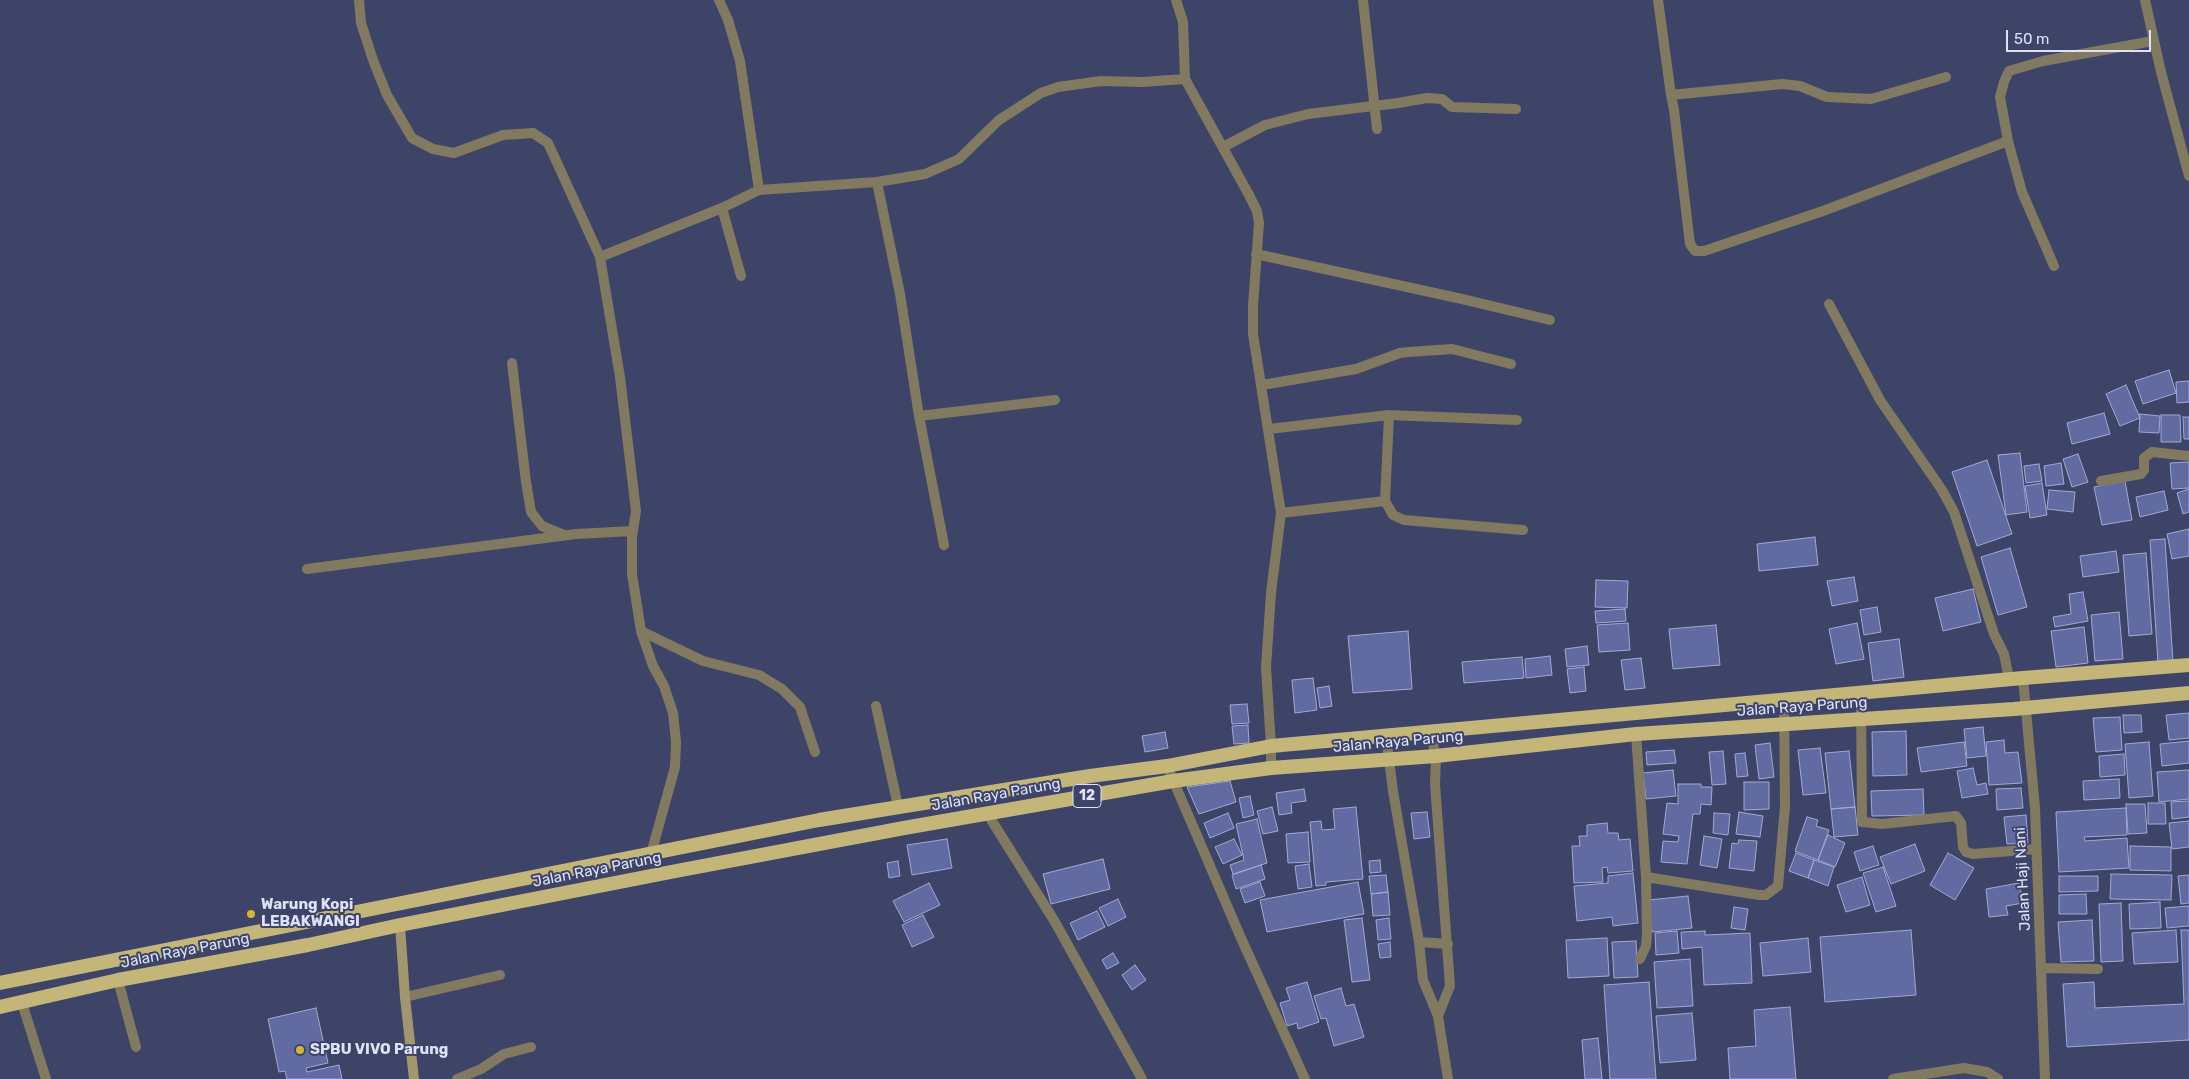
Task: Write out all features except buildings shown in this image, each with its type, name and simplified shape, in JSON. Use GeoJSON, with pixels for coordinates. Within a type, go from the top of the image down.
{"type":"FeatureCollection","features":[{"type":"Feature","properties":{"kind":"highway","name":"Jalan Raya Parung"},"geometry":{"type":"LineString","coordinates":[[0,983],[819,820],[1090,776],[1167,766],[1271,746],[2016,678],[2189,665]]}},
{"type":"Feature","properties":{"kind":"highway","name":"Jalan Raya Parung"},"geometry":{"type":"LineString","coordinates":[[0,1007],[118,980],[308,945],[400,925],[825,843],[1173,781],[1271,768],[1436,756],[1636,734],[2026,708],[2189,693]]}},
{"type":"Feature","properties":{"kind":"highway"},"geometry":{"type":"LineString","coordinates":[[819,820],[825,843]]}},
{"type":"Feature","properties":{"kind":"main road"},"geometry":{"type":"LineString","coordinates":[[400,925],[405,997],[414,1079]]}},
{"type":"Feature","properties":{"kind":"street"},"geometry":{"type":"LineString","coordinates":[[359,0],[360,23],[372,60],[387,95],[412,138],[433,149],[454,153],[503,135],[533,133],[548,143],[600,257],[625,415],[636,511],[633,531],[632,574],[641,631],[652,666],[664,686],[673,713],[676,742],[675,767],[652,854]]}},
{"type":"Feature","properties":{"kind":"street"},"geometry":{"type":"LineString","coordinates":[[719,0],[728,20],[740,61],[759,190]]}},
{"type":"Feature","properties":{"kind":"street"},"geometry":{"type":"LineString","coordinates":[[1179,0],[1183,22],[1185,79],[1257,211],[1259,223],[1253,334],[1281,513],[1271,593],[1266,667],[1271,768]]}},
{"type":"Feature","properties":{"kind":"street"},"geometry":{"type":"LineString","coordinates":[[1363,0],[1378,129]]}},
{"type":"Feature","properties":{"kind":"street"},"geometry":{"type":"LineString","coordinates":[[1658,0],[1670,95],[1674,110],[1690,244],[1695,251],[1704,251],[1823,211],[2008,141]]}},
{"type":"Feature","properties":{"kind":"street"},"geometry":{"type":"LineString","coordinates":[[2145,0],[2153,41],[2189,176]]}},
{"type":"Feature","properties":{"kind":"street"},"geometry":{"type":"LineString","coordinates":[[2054,266],[2022,192],[2008,141],[2000,97],[2004,82],[2009,71],[2043,61],[2153,41]]}},
{"type":"Feature","properties":{"kind":"street"},"geometry":{"type":"LineString","coordinates":[[1670,95],[1782,84],[1800,86],[1827,97],[1871,99],[1946,77]]}},
{"type":"Feature","properties":{"kind":"street"},"geometry":{"type":"LineString","coordinates":[[600,257],[722,208],[759,190],[877,182],[925,174],[959,159],[999,120],[1041,93],[1058,87],[1101,80],[1142,82],[1185,79]]}},
{"type":"Feature","properties":{"kind":"street"},"geometry":{"type":"LineString","coordinates":[[1223,147],[1265,125],[1308,114],[1427,98],[1442,99],[1452,107],[1516,109]]}},
{"type":"Feature","properties":{"kind":"street"},"geometry":{"type":"LineString","coordinates":[[877,182],[900,294],[918,416],[944,545]]}},
{"type":"Feature","properties":{"kind":"street"},"geometry":{"type":"LineString","coordinates":[[722,208],[740,276]]}},
{"type":"Feature","properties":{"kind":"street"},"geometry":{"type":"LineString","coordinates":[[1256,254],[1550,320]]}},
{"type":"Feature","properties":{"kind":"street","name":"Jalan Haji Nani"},"geometry":{"type":"LineString","coordinates":[[1829,304],[1880,400],[1942,490],[1954,512],[1994,634],[2016,678],[2026,708],[2035,808],[2045,1079]]}},
{"type":"Feature","properties":{"kind":"street"},"geometry":{"type":"LineString","coordinates":[[1262,385],[1356,369],[1400,353],[1409,352],[1452,349],[1511,364]]}},
{"type":"Feature","properties":{"kind":"street"},"geometry":{"type":"LineString","coordinates":[[512,363],[531,512],[542,526],[565,535]]}},
{"type":"Feature","properties":{"kind":"street"},"geometry":{"type":"LineString","coordinates":[[918,416],[1055,400]]}},
{"type":"Feature","properties":{"kind":"street"},"geometry":{"type":"LineString","coordinates":[[1269,429],[1389,415],[1517,420]]}},
{"type":"Feature","properties":{"kind":"street"},"geometry":{"type":"LineString","coordinates":[[1389,415],[1385,501],[1394,514],[1404,520],[1523,530]]}},
{"type":"Feature","properties":{"kind":"street"},"geometry":{"type":"LineString","coordinates":[[2101,481],[2141,474],[2144,470],[2144,458],[2152,452],[2189,456]]}},
{"type":"Feature","properties":{"kind":"street"},"geometry":{"type":"LineString","coordinates":[[1281,513],[1385,501]]}},
{"type":"Feature","properties":{"kind":"street"},"geometry":{"type":"LineString","coordinates":[[307,569],[565,535],[633,531]]}},
{"type":"Feature","properties":{"kind":"street"},"geometry":{"type":"LineString","coordinates":[[641,631],[703,661],[759,674],[782,690],[800,707],[815,752]]}},
{"type":"Feature","properties":{"kind":"street"},"geometry":{"type":"LineString","coordinates":[[1861,693],[1862,822],[1882,824],[1956,816],[1961,823],[1963,847],[1966,852],[1973,854],[2036,848]]}},
{"type":"Feature","properties":{"kind":"street"},"geometry":{"type":"LineString","coordinates":[[1646,877],[1759,895],[1766,895],[1774,891],[1778,886],[1785,806],[1784,699]]}},
{"type":"Feature","properties":{"kind":"street"},"geometry":{"type":"LineString","coordinates":[[876,706],[898,806]]}},
{"type":"Feature","properties":{"kind":"street"},"geometry":{"type":"LineString","coordinates":[[1430,732],[1436,756],[1434,784],[1450,986],[1438,1016]]}},
{"type":"Feature","properties":{"kind":"street"},"geometry":{"type":"LineString","coordinates":[[1636,734],[1646,877],[1647,935],[1646,946],[1640,959]]}},
{"type":"Feature","properties":{"kind":"street"},"geometry":{"type":"LineString","coordinates":[[1386,735],[1419,942],[1422,980],[1438,1016],[1448,1079]]}},
{"type":"Feature","properties":{"kind":"street"},"geometry":{"type":"LineString","coordinates":[[1167,766],[1305,1079]]}},
{"type":"Feature","properties":{"kind":"street"},"geometry":{"type":"LineString","coordinates":[[987,813],[1055,922],[1142,1079]]}},
{"type":"Feature","properties":{"kind":"street"},"geometry":{"type":"LineString","coordinates":[[1419,942],[1448,944]]}},
{"type":"Feature","properties":{"kind":"street"},"geometry":{"type":"LineString","coordinates":[[2042,968],[2098,969]]}},
{"type":"Feature","properties":{"kind":"street"},"geometry":{"type":"LineString","coordinates":[[405,997],[500,975]]}},
{"type":"Feature","properties":{"kind":"street"},"geometry":{"type":"LineString","coordinates":[[118,980],[136,1047]]}},
{"type":"Feature","properties":{"kind":"street"},"geometry":{"type":"LineString","coordinates":[[22,1003],[46,1079]]}},
{"type":"Feature","properties":{"kind":"street"},"geometry":{"type":"LineString","coordinates":[[457,1079],[482,1069],[504,1054],[531,1047]]}},
{"type":"Feature","properties":{"kind":"street"},"geometry":{"type":"LineString","coordinates":[[1893,1079],[1964,1068],[1987,1072],[1998,1079]]}},
{"type":"Feature","properties":{"kind":"place","name":"Warung Kopi LEBAKWANGI"},"geometry":{"type":"Point","coordinates":[251,914]}},
{"type":"Feature","properties":{"kind":"place","name":"SPBU VIVO Parung"},"geometry":{"type":"Point","coordinates":[300,1050]}}]}
